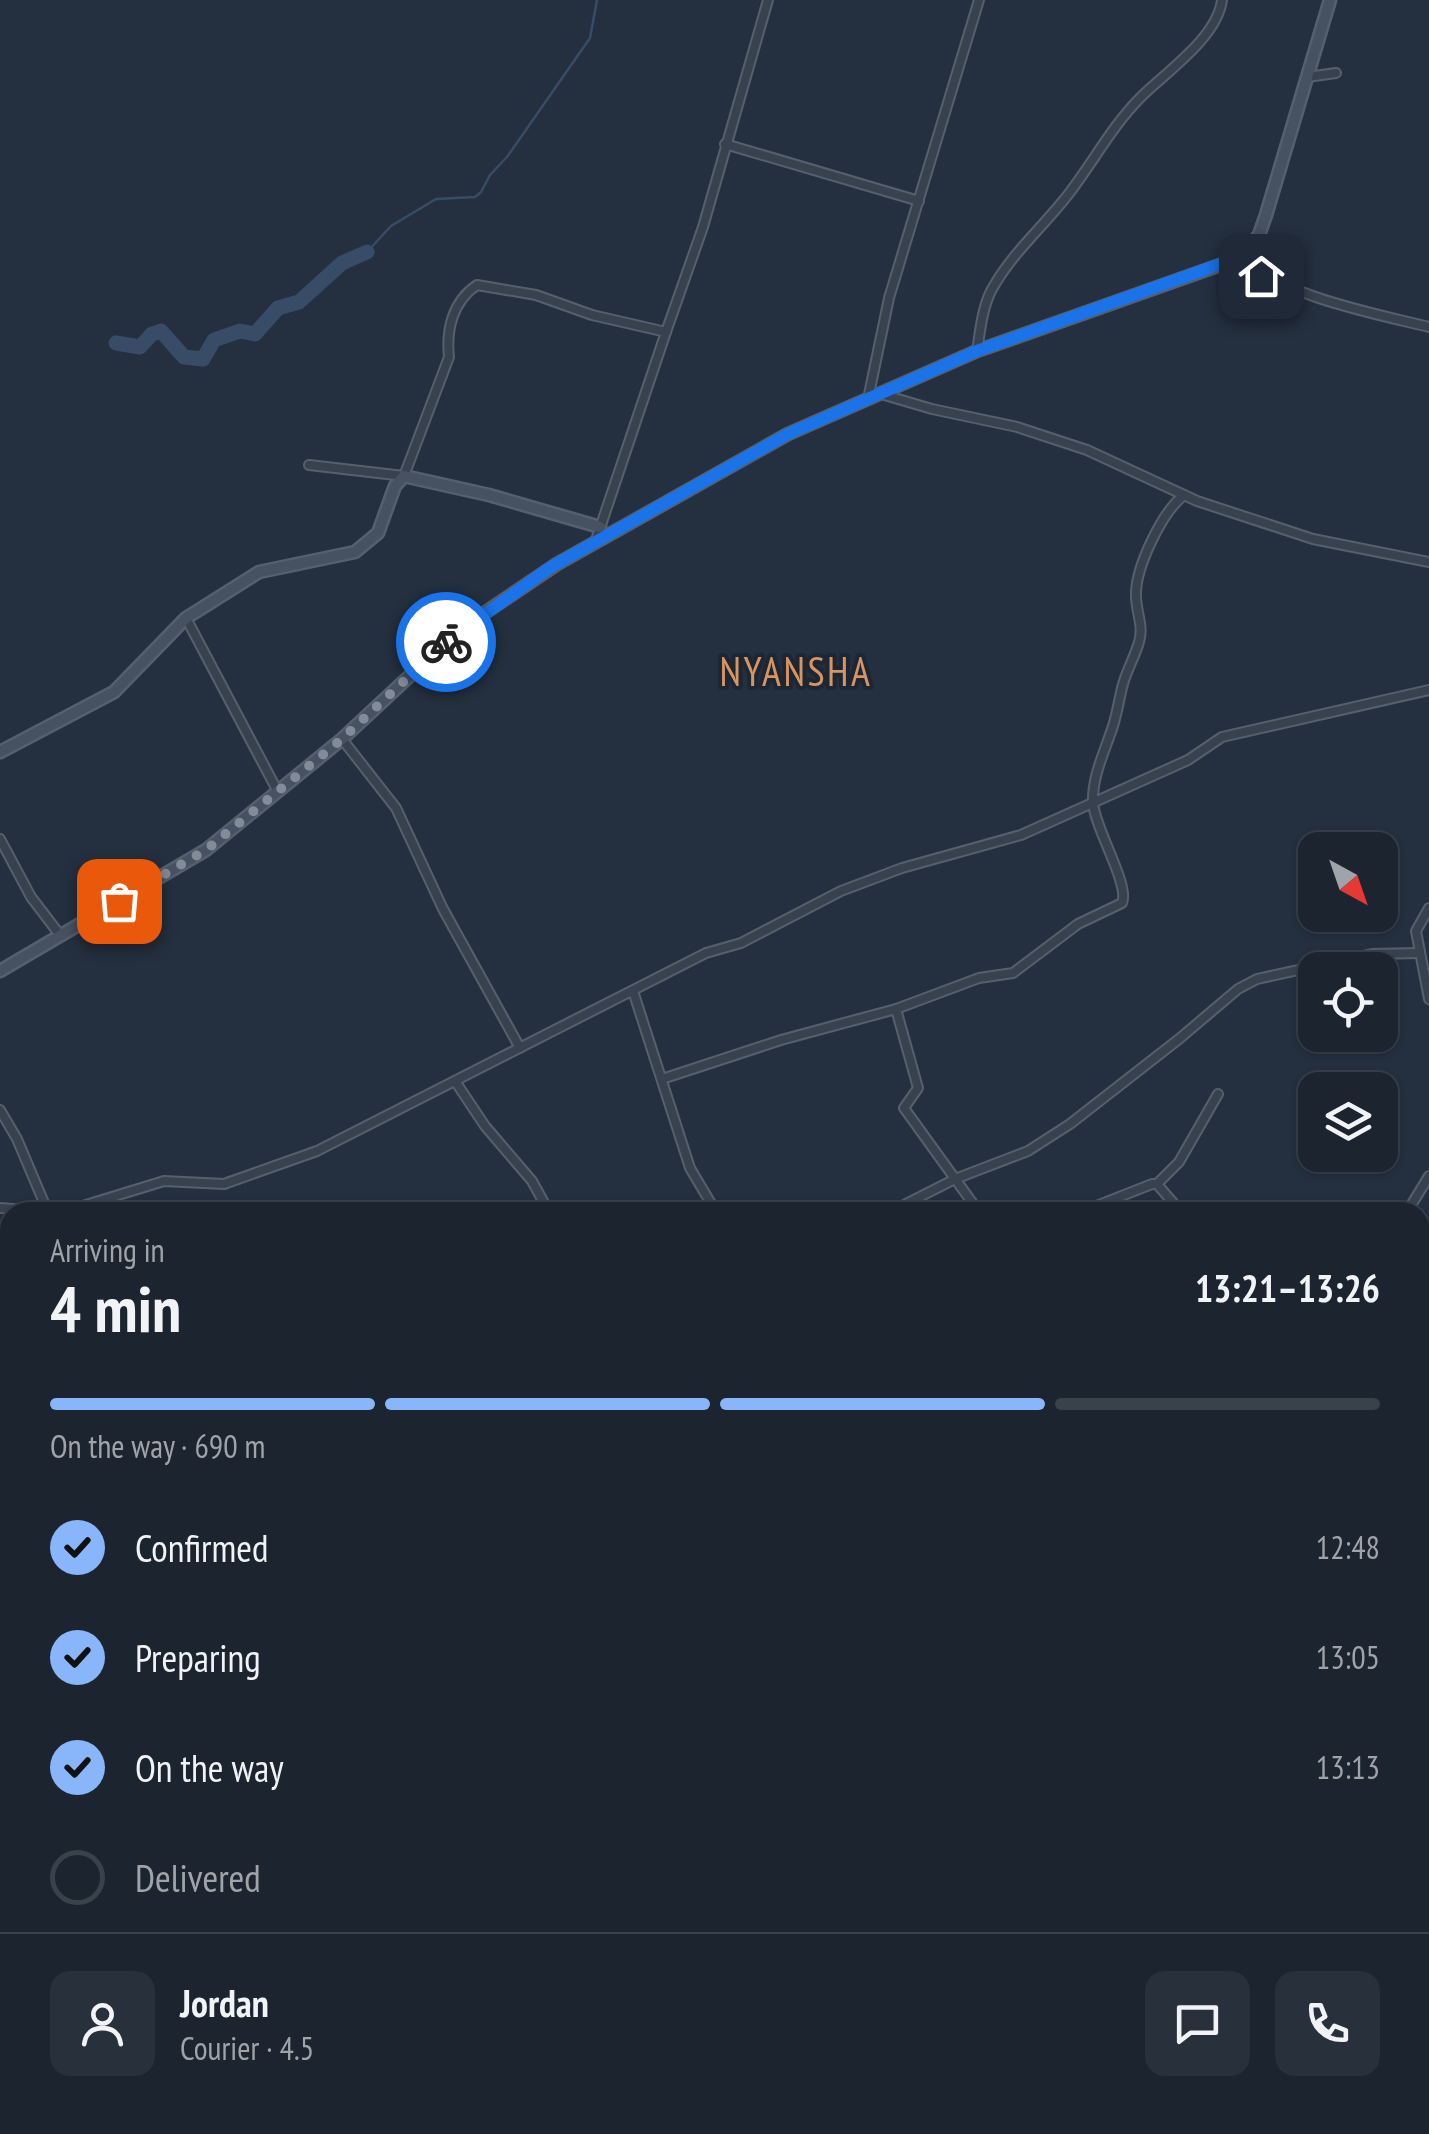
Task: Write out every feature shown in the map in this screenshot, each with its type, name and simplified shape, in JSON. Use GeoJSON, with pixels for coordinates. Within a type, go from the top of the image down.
{"type":"FeatureCollection","features":[{"type":"Feature","properties":{"kind":"street"},"geometry":{"type":"LineString","coordinates":[[595,543],[704,227],[768,0]]}},
{"type":"Feature","properties":{"kind":"street"},"geometry":{"type":"LineString","coordinates":[[868,399],[888,298],[979,0]]}},
{"type":"Feature","properties":{"kind":"street"},"geometry":{"type":"LineString","coordinates":[[977,351],[990,294],[1014,255],[1066,198],[1140,98],[1170,73],[1203,35],[1220,14],[1222,0]]}},
{"type":"Feature","properties":{"kind":"street"},"geometry":{"type":"LineString","coordinates":[[0,970],[206,850],[342,739],[458,631],[551,567],[788,434],[977,351],[1240,258],[1259,235],[1330,0]]}},
{"type":"Feature","properties":{"kind":"street"},"geometry":{"type":"LineString","coordinates":[[1307,77],[1336,73]]}},
{"type":"Feature","properties":{"kind":"street"},"geometry":{"type":"LineString","coordinates":[[725,144],[920,201]]}},
{"type":"Feature","properties":{"kind":"street"},"geometry":{"type":"LineString","coordinates":[[1240,258],[1261,276],[1368,312],[1429,327]]}},
{"type":"Feature","properties":{"kind":"street"},"geometry":{"type":"LineString","coordinates":[[0,752],[114,692],[186,618],[259,572],[356,552],[378,533],[449,357],[451,321],[466,292],[477,285],[536,295],[592,315],[666,332]]}},
{"type":"Feature","properties":{"kind":"street"},"geometry":{"type":"LineString","coordinates":[[880,394],[1018,427],[1087,450],[1184,495],[1313,539],[1429,562]]}},
{"type":"Feature","properties":{"kind":"street"},"geometry":{"type":"LineString","coordinates":[[308,466],[404,476],[490,495],[600,527]]}},
{"type":"Feature","properties":{"kind":"street"},"geometry":{"type":"LineString","coordinates":[[662,1079],[896,1008],[979,978],[1013,973],[1078,924],[1122,903],[1125,892],[1100,834],[1093,802],[1096,774],[1140,640],[1135,592],[1139,578],[1152,539],[1171,506],[1184,495]]}},
{"type":"Feature","properties":{"kind":"street"},"geometry":{"type":"LineString","coordinates":[[186,618],[277,790]]}},
{"type":"Feature","properties":{"kind":"street"},"geometry":{"type":"LineString","coordinates":[[96,1202],[164,1181],[224,1184],[318,1151],[706,952],[742,943],[841,891],[902,868],[1022,835],[1188,760],[1222,737],[1429,690]]}},
{"type":"Feature","properties":{"kind":"street"},"geometry":{"type":"LineString","coordinates":[[342,739],[396,808],[443,910],[520,1048]]}},
{"type":"Feature","properties":{"kind":"street"},"geometry":{"type":"LineString","coordinates":[[0,839],[31,897],[60,936]]}},
{"type":"Feature","properties":{"kind":"street"},"geometry":{"type":"LineString","coordinates":[[1429,908],[1416,931],[1429,999]]}},
{"type":"Feature","properties":{"kind":"street"},"geometry":{"type":"LineString","coordinates":[[910,1202],[955,1179],[1028,1151],[1070,1124],[1238,988],[1256,979],[1372,954],[1420,952]]}},
{"type":"Feature","properties":{"kind":"street"},"geometry":{"type":"LineString","coordinates":[[632,991],[690,1168],[710,1202]]}},
{"type":"Feature","properties":{"kind":"street"},"geometry":{"type":"LineString","coordinates":[[896,1008],[918,1088],[904,1108],[972,1202]]}},
{"type":"Feature","properties":{"kind":"street"},"geometry":{"type":"LineString","coordinates":[[456,1081],[544,1202]]}},
{"type":"Feature","properties":{"kind":"street"},"geometry":{"type":"LineString","coordinates":[[1104,1202],[1146,1184],[1157,1184],[1179,1162],[1218,1094]]}},
{"type":"Feature","properties":{"kind":"street"},"geometry":{"type":"LineString","coordinates":[[0,1110],[44,1202]]}},
{"type":"Feature","properties":{"kind":"street"},"geometry":{"type":"LineString","coordinates":[[1157,1184],[1172,1202]]}},
{"type":"Feature","properties":{"kind":"waterway"},"geometry":{"type":"LineString","coordinates":[[367,252],[391,226],[436,199],[475,197],[481,192],[590,38],[597,0]]}},
{"type":"Feature","properties":{"kind":"waterway"},"geometry":{"type":"LineString","coordinates":[[116,343],[140,347],[152,334],[161,331],[184,357],[203,359],[214,340],[240,331],[255,334],[278,308],[299,302],[342,263],[367,252]]}},
{"type":"Feature","properties":{"kind":"way so far"},"geometry":{"type":"LineString","coordinates":[[119,901],[206,850],[342,739],[446,642]]}},
{"type":"Feature","properties":{"kind":"district","name":"NYANSHA"},"geometry":{"type":"Point","coordinates":[796,672]}},
{"type":"Feature","properties":{"kind":"route"},"geometry":{"type":"LineString","coordinates":[[446,642],[551,567],[788,434],[977,351],[1226,262],[1240,258],[1261,276]]}}]}
